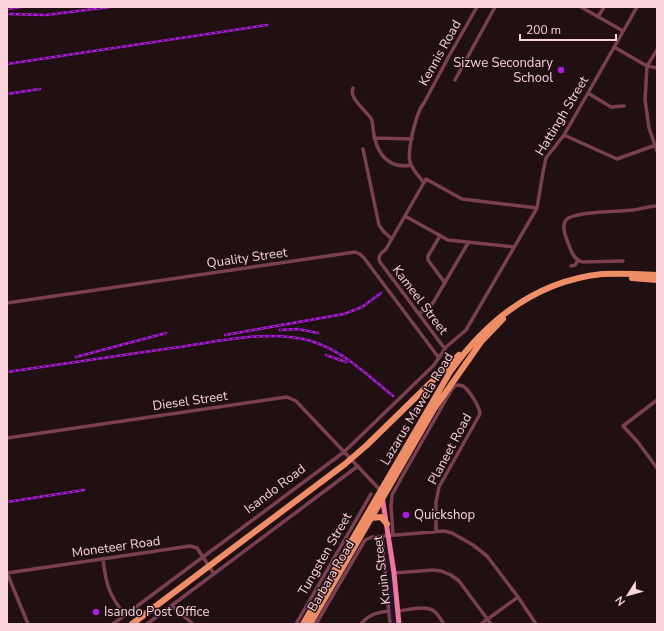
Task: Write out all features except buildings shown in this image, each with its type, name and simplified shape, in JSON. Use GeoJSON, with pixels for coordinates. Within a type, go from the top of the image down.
{"type":"FeatureCollection","features":[{"type":"Feature","properties":{"kind":"main road","name":"Lazarus Mawela Road"},"geometry":{"type":"LineString","coordinates":[[310,624],[371,518],[382,494],[450,372],[472,344],[492,323],[521,301],[547,288],[582,277],[601,274],[657,275]]}},
{"type":"Feature","properties":{"kind":"main road","name":"Lazarus Mawela Road"},"geometry":{"type":"LineString","coordinates":[[303,624],[434,409],[471,354],[488,333],[529,300],[553,288],[576,281],[603,277],[626,277],[657,280]]}},
{"type":"Feature","properties":{"kind":"main road","name":"Isando Road"},"geometry":{"type":"LineString","coordinates":[[132,624],[351,459],[428,386],[435,377],[472,344]]}},
{"type":"Feature","properties":{"kind":"main road"},"geometry":{"type":"LineString","coordinates":[[450,372],[471,354]]}},
{"type":"Feature","properties":{"kind":"main road","name":"Isando Road"},"geometry":{"type":"LineString","coordinates":[[428,386],[450,372]]}},
{"type":"Feature","properties":{"kind":"main road","name":"Kruin Street"},"geometry":{"type":"LineString","coordinates":[[382,494],[390,535],[399,624]]}},
{"type":"Feature","properties":{"kind":"main road"},"geometry":{"type":"LineString","coordinates":[[371,518],[381,517],[387,524]]}},
{"type":"Feature","properties":{"kind":"street","name":"Kennis Road"},"geometry":{"type":"LineString","coordinates":[[411,165],[410,157],[414,124],[419,108],[424,103],[477,7]]}},
{"type":"Feature","properties":{"kind":"street"},"geometry":{"type":"LineString","coordinates":[[455,80],[495,7]]}},
{"type":"Feature","properties":{"kind":"street"},"geometry":{"type":"LineString","coordinates":[[581,7],[623,31]]}},
{"type":"Feature","properties":{"kind":"street"},"geometry":{"type":"LineString","coordinates":[[598,17],[604,7]]}},
{"type":"Feature","properties":{"kind":"street","name":"Hattingh Street"},"geometry":{"type":"LineString","coordinates":[[439,358],[445,350],[466,330],[537,208],[546,160],[564,135],[637,7]]}},
{"type":"Feature","properties":{"kind":"street"},"geometry":{"type":"LineString","coordinates":[[614,47],[647,66],[657,68]]}},
{"type":"Feature","properties":{"kind":"street"},"geometry":{"type":"LineString","coordinates":[[657,50],[647,66],[646,106],[649,128],[657,151]]}},
{"type":"Feature","properties":{"kind":"street"},"geometry":{"type":"LineString","coordinates":[[353,88],[352,93],[354,98],[372,120],[374,138],[377,147],[387,162],[402,166],[411,165],[424,183]]}},
{"type":"Feature","properties":{"kind":"street"},"geometry":{"type":"LineString","coordinates":[[588,93],[611,107],[624,106]]}},
{"type":"Feature","properties":{"kind":"street"},"geometry":{"type":"LineString","coordinates":[[564,135],[617,159],[656,145]]}},
{"type":"Feature","properties":{"kind":"street"},"geometry":{"type":"LineString","coordinates":[[374,138],[412,139]]}},
{"type":"Feature","properties":{"kind":"street"},"geometry":{"type":"LineString","coordinates":[[363,149],[380,225],[384,232],[392,239],[426,179],[460,198],[537,208]]}},
{"type":"Feature","properties":{"kind":"street"},"geometry":{"type":"LineString","coordinates":[[623,261],[582,262],[578,260],[574,257],[565,236],[564,223],[570,217],[596,212],[632,210],[657,206]]}},
{"type":"Feature","properties":{"kind":"street"},"geometry":{"type":"LineString","coordinates":[[405,216],[448,240],[514,248]]}},
{"type":"Feature","properties":{"kind":"street"},"geometry":{"type":"LineString","coordinates":[[440,236],[428,258],[430,265],[445,284]]}},
{"type":"Feature","properties":{"kind":"street","name":"Kameel Street"},"geometry":{"type":"LineString","coordinates":[[392,239],[386,249],[379,256],[380,262],[445,350]]}},
{"type":"Feature","properties":{"kind":"street"},"geometry":{"type":"LineString","coordinates":[[419,314],[433,303],[468,243]]}},
{"type":"Feature","properties":{"kind":"street","name":"Quality Street"},"geometry":{"type":"LineString","coordinates":[[7,303],[355,252],[364,258],[439,358]]}},
{"type":"Feature","properties":{"kind":"street"},"geometry":{"type":"LineString","coordinates":[[571,266],[575,265],[578,260]]}},
{"type":"Feature","properties":{"kind":"street","name":"Isando Road"},"geometry":{"type":"LineString","coordinates":[[113,624],[344,452],[434,365],[439,358]]}},
{"type":"Feature","properties":{"kind":"street","name":"Planeet Road"},"geometry":{"type":"LineString","coordinates":[[390,535],[392,496],[453,388],[458,385],[466,388],[478,405],[480,414],[439,487],[436,502],[436,531]]}},
{"type":"Feature","properties":{"kind":"street","name":"Diesel Street"},"geometry":{"type":"LineString","coordinates":[[7,438],[287,397],[296,401],[351,459]]}},
{"type":"Feature","properties":{"kind":"street"},"geometry":{"type":"LineString","coordinates":[[657,400],[623,426],[637,440],[657,468]]}},
{"type":"Feature","properties":{"kind":"street"},"geometry":{"type":"LineString","coordinates":[[351,459],[382,494]]}},
{"type":"Feature","properties":{"kind":"street"},"geometry":{"type":"LineString","coordinates":[[147,624],[358,466]]}},
{"type":"Feature","properties":{"kind":"street","name":"Tungsten Street"},"geometry":{"type":"LineString","coordinates":[[296,624],[371,494]]}},
{"type":"Feature","properties":{"kind":"street","name":"Barbara Road"},"geometry":{"type":"LineString","coordinates":[[316,624],[364,542],[370,538],[390,535],[444,531],[452,533],[482,552],[490,559],[536,624]]}},
{"type":"Feature","properties":{"kind":"street","name":"Kruin Street"},"geometry":{"type":"LineString","coordinates":[[382,537],[390,624]]}},
{"type":"Feature","properties":{"kind":"street","name":"Moneteer Road"},"geometry":{"type":"LineString","coordinates":[[7,573],[190,546],[197,548],[214,574]]}},
{"type":"Feature","properties":{"kind":"street"},"geometry":{"type":"LineString","coordinates":[[103,559],[109,590],[125,615]]}},
{"type":"Feature","properties":{"kind":"street"},"geometry":{"type":"LineString","coordinates":[[394,573],[433,570],[449,574],[459,581],[491,624]]}},
{"type":"Feature","properties":{"kind":"street"},"geometry":{"type":"LineString","coordinates":[[7,573],[28,624]]}},
{"type":"Feature","properties":{"kind":"street"},"geometry":{"type":"LineString","coordinates":[[481,624],[518,597]]}},
{"type":"Feature","properties":{"kind":"street"},"geometry":{"type":"LineString","coordinates":[[172,606],[193,624]]}},
{"type":"Feature","properties":{"kind":"street"},"geometry":{"type":"LineString","coordinates":[[398,611],[422,608],[430,609],[436,612],[444,624]]}},
{"type":"Feature","properties":{"kind":"street"},"geometry":{"type":"LineString","coordinates":[[361,624],[371,614],[388,611]]}},
{"type":"Feature","properties":{"kind":"shaded area"},"geometry":{"type":"Polygon","coordinates":[[[385,538],[387,539],[389,551],[397,624],[392,624],[385,538]]]}},
{"type":"Feature","properties":{"kind":"railway"},"geometry":{"type":"LineString","coordinates":[[7,9],[21,7]]}},
{"type":"Feature","properties":{"kind":"railway"},"geometry":{"type":"LineString","coordinates":[[7,14],[46,15],[110,7]]}},
{"type":"Feature","properties":{"kind":"railway"},"geometry":{"type":"LineString","coordinates":[[7,64],[267,25]]}},
{"type":"Feature","properties":{"kind":"railway"},"geometry":{"type":"LineString","coordinates":[[7,94],[40,89]]}},
{"type":"Feature","properties":{"kind":"railway"},"geometry":{"type":"LineString","coordinates":[[225,335],[344,314],[362,307],[381,293]]}},
{"type":"Feature","properties":{"kind":"railway"},"geometry":{"type":"LineString","coordinates":[[280,330],[298,329],[318,333]]}},
{"type":"Feature","properties":{"kind":"railway"},"geometry":{"type":"LineString","coordinates":[[76,357],[166,333]]}},
{"type":"Feature","properties":{"kind":"railway"},"geometry":{"type":"LineString","coordinates":[[7,372],[224,340],[260,336],[277,336],[311,341],[323,345],[355,364],[393,396]]}},
{"type":"Feature","properties":{"kind":"railway"},"geometry":{"type":"LineString","coordinates":[[326,355],[346,362]]}},
{"type":"Feature","properties":{"kind":"railway"},"geometry":{"type":"LineString","coordinates":[[7,502],[84,490]]}},
{"type":"Feature","properties":{"kind":"place","name":"Sizwe Secondary School"},"geometry":{"type":"Point","coordinates":[561,70]}},
{"type":"Feature","properties":{"kind":"place","name":"Quickshop"},"geometry":{"type":"Point","coordinates":[406,515]}},
{"type":"Feature","properties":{"kind":"place","name":"Isando Post Office"},"geometry":{"type":"Point","coordinates":[96,612]}}]}
